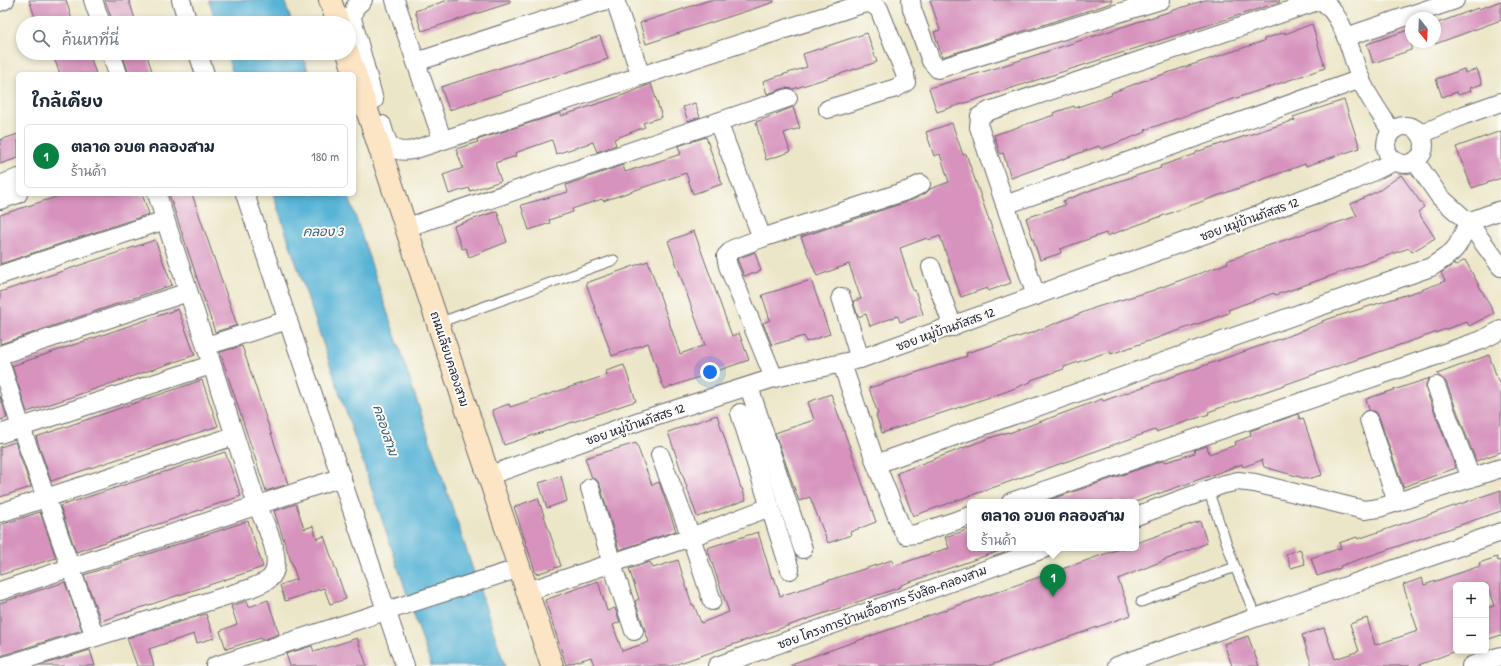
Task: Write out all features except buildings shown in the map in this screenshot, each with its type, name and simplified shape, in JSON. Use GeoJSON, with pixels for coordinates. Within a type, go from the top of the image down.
{"type":"FeatureCollection","features":[{"type":"Feature","properties":{"kind":"main road"},"geometry":{"type":"LineString","coordinates":[[330,0],[336,16]]}},
{"type":"Feature","properties":{"kind":"main road","name":"ถนนเลียบคลองสาม"},"geometry":{"type":"LineString","coordinates":[[350,60],[353,72]]}},
{"type":"Feature","properties":{"kind":"main road","name":"ถนนเลียบคลองสาม"},"geometry":{"type":"LineString","coordinates":[[356,80],[552,666]]}},
{"type":"Feature","properties":{"kind":"street"},"geometry":{"type":"LineString","coordinates":[[0,2],[5,0]]}},
{"type":"Feature","properties":{"kind":"street"},"geometry":{"type":"LineString","coordinates":[[94,0],[99,16]]}},
{"type":"Feature","properties":{"kind":"street"},"geometry":{"type":"LineString","coordinates":[[181,0],[186,16]]}},
{"type":"Feature","properties":{"kind":"street"},"geometry":{"type":"LineString","coordinates":[[353,16],[355,7],[363,0]]}},
{"type":"Feature","properties":{"kind":"street"},"geometry":{"type":"LineString","coordinates":[[395,0],[442,139]]}},
{"type":"Feature","properties":{"kind":"street"},"geometry":{"type":"LineString","coordinates":[[416,62],[607,0]]}},
{"type":"Feature","properties":{"kind":"street"},"geometry":{"type":"LineString","coordinates":[[614,0],[641,76]]}},
{"type":"Feature","properties":{"kind":"street"},"geometry":{"type":"LineString","coordinates":[[911,0],[912,9],[931,61],[938,69],[1161,0]]}},
{"type":"Feature","properties":{"kind":"street"},"geometry":{"type":"LineString","coordinates":[[1036,296],[979,127],[980,116],[989,111],[1321,0],[1329,6],[1346,37],[1361,79],[1391,131]]}},
{"type":"Feature","properties":{"kind":"street"},"geometry":{"type":"LineString","coordinates":[[1346,37],[1455,0]]}},
{"type":"Feature","properties":{"kind":"street"},"geometry":{"type":"LineString","coordinates":[[356,38],[388,143],[394,150],[401,152],[413,150],[442,139],[862,4],[871,3],[879,9],[905,74],[906,82],[896,88],[828,109]]}},
{"type":"Feature","properties":{"kind":"street"},"geometry":{"type":"LineString","coordinates":[[113,60],[117,72]]}},
{"type":"Feature","properties":{"kind":"street"},"geometry":{"type":"LineString","coordinates":[[200,60],[204,72]]}},
{"type":"Feature","properties":{"kind":"street"},"geometry":{"type":"LineString","coordinates":[[1006,205],[1361,79]]}},
{"type":"Feature","properties":{"kind":"street"},"geometry":{"type":"LineString","coordinates":[[405,228],[788,98]]}},
{"type":"Feature","properties":{"kind":"street"},"geometry":{"type":"LineString","coordinates":[[1422,134],[1464,115],[1501,102]]}},
{"type":"Feature","properties":{"kind":"street"},"geometry":{"type":"LineString","coordinates":[[718,122],[762,238]]}},
{"type":"Feature","properties":{"kind":"street"},"geometry":{"type":"LineString","coordinates":[[1407,125],[1416,128],[1422,134],[1425,141],[1421,156],[1408,164],[1394,161],[1388,155],[1385,147],[1386,138],[1391,131],[1399,126],[1407,125]]}},
{"type":"Feature","properties":{"kind":"street","name":"ซอย หมู่บ้านภัสสร 12"},"geometry":{"type":"LineString","coordinates":[[488,476],[645,420],[774,378],[860,359],[953,327],[1355,180],[1394,161]]}},
{"type":"Feature","properties":{"kind":"street"},"geometry":{"type":"LineString","coordinates":[[1415,161],[1440,197],[1468,222],[1501,267]]}},
{"type":"Feature","properties":{"kind":"street"},"geometry":{"type":"LineString","coordinates":[[0,185],[16,179]]}},
{"type":"Feature","properties":{"kind":"street"},"geometry":{"type":"LineString","coordinates":[[774,378],[728,266],[726,256],[733,249],[762,238],[909,190],[921,184]]}},
{"type":"Feature","properties":{"kind":"street"},"geometry":{"type":"LineString","coordinates":[[0,200],[16,195]]}},
{"type":"Feature","properties":{"kind":"street"},"geometry":{"type":"LineString","coordinates":[[4,666],[251,588],[269,580],[276,568],[276,554],[257,505],[234,436],[158,196]]}},
{"type":"Feature","properties":{"kind":"street"},"geometry":{"type":"LineString","coordinates":[[246,196],[342,477],[394,609],[405,666]]}},
{"type":"Feature","properties":{"kind":"street"},"geometry":{"type":"LineString","coordinates":[[1468,222],[1501,210]]}},
{"type":"Feature","properties":{"kind":"street"},"geometry":{"type":"LineString","coordinates":[[0,275],[165,220]]}},
{"type":"Feature","properties":{"kind":"street"},"geometry":{"type":"LineString","coordinates":[[876,464],[1431,267],[1448,256],[1460,244],[1468,222]]}},
{"type":"Feature","properties":{"kind":"street"},"geometry":{"type":"LineString","coordinates":[[931,267],[953,327]]}},
{"type":"Feature","properties":{"kind":"street"},"geometry":{"type":"LineString","coordinates":[[0,355],[188,292]]}},
{"type":"Feature","properties":{"kind":"street"},"geometry":{"type":"LineString","coordinates":[[841,298],[860,359]]}},
{"type":"Feature","properties":{"kind":"street"},"geometry":{"type":"LineString","coordinates":[[206,346],[288,320]]}},
{"type":"Feature","properties":{"kind":"street"},"geometry":{"type":"LineString","coordinates":[[1020,499],[1482,340],[1501,330]]}},
{"type":"Feature","properties":{"kind":"street"},"geometry":{"type":"LineString","coordinates":[[0,362],[21,427],[95,637]]}},
{"type":"Feature","properties":{"kind":"street"},"geometry":{"type":"LineString","coordinates":[[842,364],[876,464],[902,529],[906,535],[916,534],[967,517]]}},
{"type":"Feature","properties":{"kind":"street"},"geometry":{"type":"LineString","coordinates":[[0,434],[212,365]]}},
{"type":"Feature","properties":{"kind":"street"},"geometry":{"type":"LineString","coordinates":[[1436,386],[1470,478]]}},
{"type":"Feature","properties":{"kind":"street"},"geometry":{"type":"LineString","coordinates":[[749,387],[803,549]]}},
{"type":"Feature","properties":{"kind":"street"},"geometry":{"type":"LineString","coordinates":[[740,413],[790,570]]}},
{"type":"Feature","properties":{"kind":"street"},"geometry":{"type":"LineString","coordinates":[[1369,420],[1397,502]]}},
{"type":"Feature","properties":{"kind":"street"},"geometry":{"type":"LineString","coordinates":[[0,513],[234,436]]}},
{"type":"Feature","properties":{"kind":"street"},"geometry":{"type":"LineString","coordinates":[[660,455],[692,537],[712,601]]}},
{"type":"Feature","properties":{"kind":"street"},"geometry":{"type":"LineString","coordinates":[[1139,515],[1208,490],[1238,481],[1255,483],[1364,510],[1379,508],[1501,468]]}},
{"type":"Feature","properties":{"kind":"street"},"geometry":{"type":"LineString","coordinates":[[0,591],[342,477]]}},
{"type":"Feature","properties":{"kind":"street"},"geometry":{"type":"LineString","coordinates":[[590,488],[612,564],[634,631]]}},
{"type":"Feature","properties":{"kind":"street"},"geometry":{"type":"LineString","coordinates":[[528,591],[692,537],[770,507]]}},
{"type":"Feature","properties":{"kind":"street"},"geometry":{"type":"LineString","coordinates":[[1117,666],[1501,532]]}},
{"type":"Feature","properties":{"kind":"street","name":"ซอย โครงการบ้านเอื้ออาทร รังสิต-คลองสาม"},"geometry":{"type":"LineString","coordinates":[[717,666],[1038,551]]}},
{"type":"Feature","properties":{"kind":"street"},"geometry":{"type":"LineString","coordinates":[[215,666],[487,580],[520,568]]}},
{"type":"Feature","properties":{"kind":"street"},"geometry":{"type":"LineString","coordinates":[[1471,666],[1501,656]]}},
{"type":"Feature","properties":{"kind":"lane"},"geometry":{"type":"LineString","coordinates":[[438,323],[614,260]]}},
{"type":"Feature","properties":{"kind":"lane"},"geometry":{"type":"LineString","coordinates":[[1208,490],[1235,567],[1256,618]]}},
{"type":"Feature","properties":{"kind":"lane"},"geometry":{"type":"LineString","coordinates":[[1141,602],[1235,567]]}},
{"type":"Feature","properties":{"kind":"water"},"geometry":{"type":"Polygon","coordinates":[[[209,0],[284,0],[290,16],[214,16],[209,0]]]}},
{"type":"Feature","properties":{"kind":"water"},"geometry":{"type":"Polygon","coordinates":[[[228,60],[304,60],[308,72],[232,72],[228,60]]]}},
{"type":"Feature","properties":{"kind":"water","name":"คลอง 3"},"geometry":{"type":"Polygon","coordinates":[[[274,196],[349,196],[505,666],[431,666],[274,196]]]}},
{"type":"Feature","properties":{"kind":"place","name":"ตลาด อบต คลองสาม"},"geometry":{"type":"Point","coordinates":[1053,597]}},
{"type":"Feature","properties":{"kind":"water label","name":"คลองสาม"},"geometry":{"type":"Point","coordinates":[386,430]}}]}
